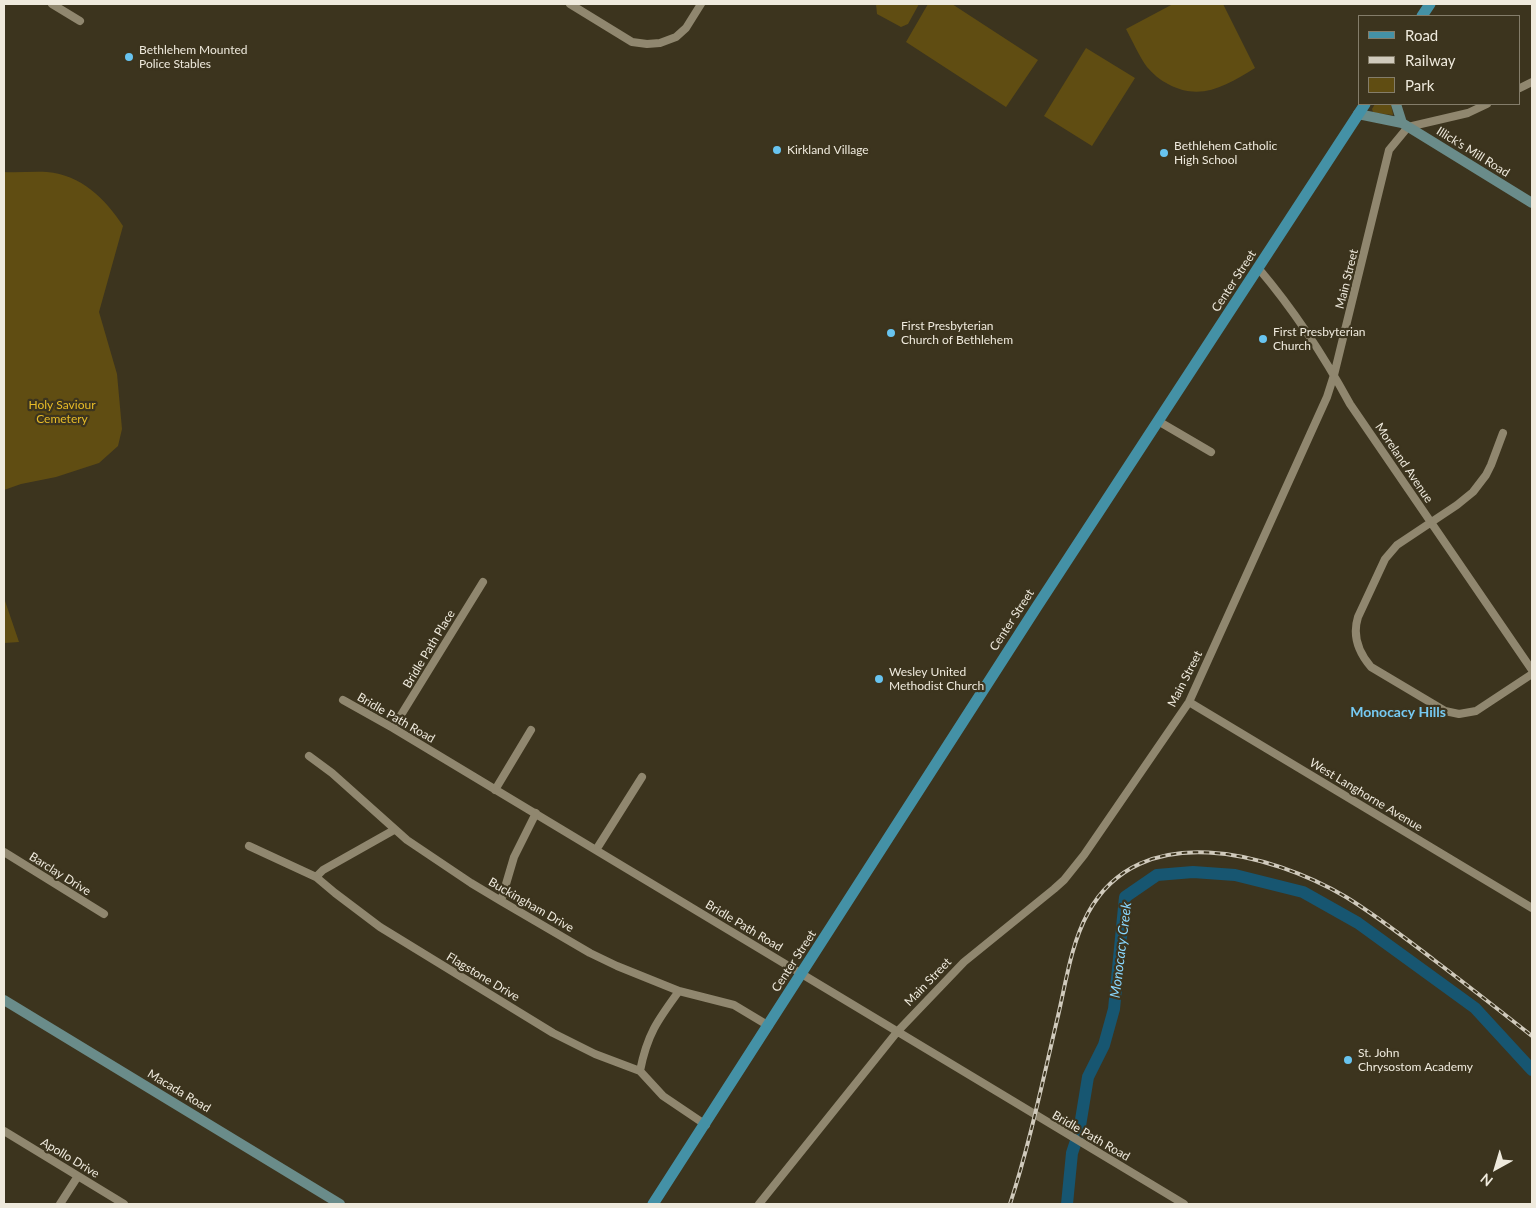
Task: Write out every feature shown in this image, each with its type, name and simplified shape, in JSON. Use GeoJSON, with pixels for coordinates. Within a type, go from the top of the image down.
{"type":"FeatureCollection","features":[{"type":"Feature","properties":{"kind":"main road"},"geometry":{"type":"LineString","coordinates":[[1423,15],[1430,4]]}},
{"type":"Feature","properties":{"kind":"main road","name":"Center Street"},"geometry":{"type":"LineString","coordinates":[[653,1204],[706,1125],[1036,608],[1364,105]]}},
{"type":"Feature","properties":{"kind":"street"},"geometry":{"type":"LineString","coordinates":[[52,4],[80,21]]}},
{"type":"Feature","properties":{"kind":"street"},"geometry":{"type":"LineString","coordinates":[[570,4],[632,42],[648,44],[660,43],[676,37],[686,28],[701,4]]}},
{"type":"Feature","properties":{"kind":"street"},"geometry":{"type":"LineString","coordinates":[[1396,105],[1405,125],[1468,112],[1484,105]]}},
{"type":"Feature","properties":{"kind":"street","name":"Illick's Mill Road"},"geometry":{"type":"LineString","coordinates":[[1358,114],[1405,125],[1532,204]]}},
{"type":"Feature","properties":{"kind":"street","name":"Main Street"},"geometry":{"type":"LineString","coordinates":[[759,1204],[897,1032],[964,962],[1054,889],[1069,874],[1084,856],[1189,702],[1322,412],[1334,375],[1389,150],[1405,125]]}},
{"type":"Feature","properties":{"kind":"street","name":"Moreland Avenue"},"geometry":{"type":"LineString","coordinates":[[1258,269],[1273,286],[1334,375],[1350,404],[1532,672]]}},
{"type":"Feature","properties":{"kind":"street"},"geometry":{"type":"LineString","coordinates":[[1158,421],[1212,452]]}},
{"type":"Feature","properties":{"kind":"street"},"geometry":{"type":"LineString","coordinates":[[1503,433],[1491,465],[1480,484],[1462,501],[1397,545],[1381,566],[1356,625],[1356,636],[1362,656],[1371,667],[1437,708],[1459,714],[1476,711],[1484,707],[1532,672]]}},
{"type":"Feature","properties":{"kind":"street","name":"Bridle Path Place"},"geometry":{"type":"LineString","coordinates":[[394,728],[483,582]]}},
{"type":"Feature","properties":{"kind":"street","name":"Bridle Path Road"},"geometry":{"type":"LineString","coordinates":[[343,700],[394,728],[536,813],[1184,1204]]}},
{"type":"Feature","properties":{"kind":"street","name":"West Langhorne Avenue"},"geometry":{"type":"LineString","coordinates":[[1189,702],[1532,908]]}},
{"type":"Feature","properties":{"kind":"street"},"geometry":{"type":"LineString","coordinates":[[495,790],[531,730]]}},
{"type":"Feature","properties":{"kind":"street","name":"Buckingham Drive"},"geometry":{"type":"LineString","coordinates":[[309,756],[332,773],[394,830],[417,848],[501,901],[590,953],[636,975],[679,991],[734,1005],[768,1026]]}},
{"type":"Feature","properties":{"kind":"street"},"geometry":{"type":"LineString","coordinates":[[596,850],[642,777]]}},
{"type":"Feature","properties":{"kind":"street"},"geometry":{"type":"LineString","coordinates":[[501,901],[514,857],[536,813]]}},
{"type":"Feature","properties":{"kind":"street"},"geometry":{"type":"LineString","coordinates":[[316,876],[394,830]]}},
{"type":"Feature","properties":{"kind":"street","name":"Flagstone Drive"},"geometry":{"type":"LineString","coordinates":[[249,846],[316,876],[380,927],[553,1033],[595,1054],[640,1071],[664,1096],[706,1125]]}},
{"type":"Feature","properties":{"kind":"street","name":"Barclay Drive"},"geometry":{"type":"LineString","coordinates":[[4,852],[104,914]]}},
{"type":"Feature","properties":{"kind":"street"},"geometry":{"type":"LineString","coordinates":[[640,1071],[646,1045],[654,1026],[679,991]]}},
{"type":"Feature","properties":{"kind":"street","name":"Macada Road"},"geometry":{"type":"LineString","coordinates":[[4,1000],[340,1204]]}},
{"type":"Feature","properties":{"kind":"street","name":"Apollo Drive"},"geometry":{"type":"LineString","coordinates":[[4,1131],[124,1204]]}},
{"type":"Feature","properties":{"kind":"street"},"geometry":{"type":"LineString","coordinates":[[60,1204],[78,1176]]}},
{"type":"Feature","properties":{"kind":"green space"},"geometry":{"type":"Polygon","coordinates":[[[876,4],[919,4],[908,24],[901,27],[877,14],[876,4]]]}},
{"type":"Feature","properties":{"kind":"green space"},"geometry":{"type":"Polygon","coordinates":[[[928,4],[952,4],[1038,60],[1006,107],[906,42],[928,4]]]}},
{"type":"Feature","properties":{"kind":"green space"},"geometry":{"type":"Polygon","coordinates":[[[1173,4],[1223,4],[1255,68],[1224,85],[1203,91],[1180,89],[1162,81],[1144,63],[1126,29],[1173,4]]]}},
{"type":"Feature","properties":{"kind":"green space"},"geometry":{"type":"Polygon","coordinates":[[[1086,48],[1135,78],[1092,146],[1044,116],[1086,48]]]}},
{"type":"Feature","properties":{"kind":"green space"},"geometry":{"type":"Polygon","coordinates":[[[1374,105],[1391,105],[1393,115],[1376,113],[1372,109],[1374,105]]]}},
{"type":"Feature","properties":{"kind":"green space","name":"Holy Saviour Cemetery"},"geometry":{"type":"Polygon","coordinates":[[[4,172],[47,172],[71,178],[100,197],[123,226],[99,312],[117,374],[122,429],[118,446],[99,463],[56,477],[21,484],[4,490],[4,172]]]}},
{"type":"Feature","properties":{"kind":"green space"},"geometry":{"type":"Polygon","coordinates":[[[4,598],[19,642],[4,643],[4,598]]]}},
{"type":"Feature","properties":{"kind":"waterway","name":"Monocacy Creek"},"geometry":{"type":"LineString","coordinates":[[1067,1204],[1072,1153],[1079,1132],[1088,1077],[1104,1045],[1114,1009],[1125,897],[1157,875],[1193,872],[1235,875],[1303,892],[1358,923],[1475,1008],[1532,1070]]}},
{"type":"Feature","properties":{"kind":"railway"},"geometry":{"type":"LineString","coordinates":[[1010,1204],[1030,1134],[1077,937],[1088,913],[1111,883],[1140,864],[1173,854],[1208,852],[1245,857],[1281,867],[1316,881],[1346,897],[1380,919],[1532,1036]]}},
{"type":"Feature","properties":{"kind":"place","name":"Bethlehem Mounted Police Stables"},"geometry":{"type":"Point","coordinates":[129,57]}},
{"type":"Feature","properties":{"kind":"place","name":"Kirkland Village"},"geometry":{"type":"Point","coordinates":[777,150]}},
{"type":"Feature","properties":{"kind":"place","name":"Bethlehem Catholic High School"},"geometry":{"type":"Point","coordinates":[1164,153]}},
{"type":"Feature","properties":{"kind":"place","name":"First Presbyterian Church of Bethlehem"},"geometry":{"type":"Point","coordinates":[891,333]}},
{"type":"Feature","properties":{"kind":"place","name":"First Presbyterian Church"},"geometry":{"type":"Point","coordinates":[1263,339]}},
{"type":"Feature","properties":{"kind":"place","name":"Wesley United Methodist Church"},"geometry":{"type":"Point","coordinates":[879,679]}},
{"type":"Feature","properties":{"kind":"place","name":"St. John Chrysostom Academy"},"geometry":{"type":"Point","coordinates":[1348,1060]}},
{"type":"Feature","properties":{"kind":"district","name":"Monocacy Hills"},"geometry":{"type":"Point","coordinates":[1398,712]}}]}
